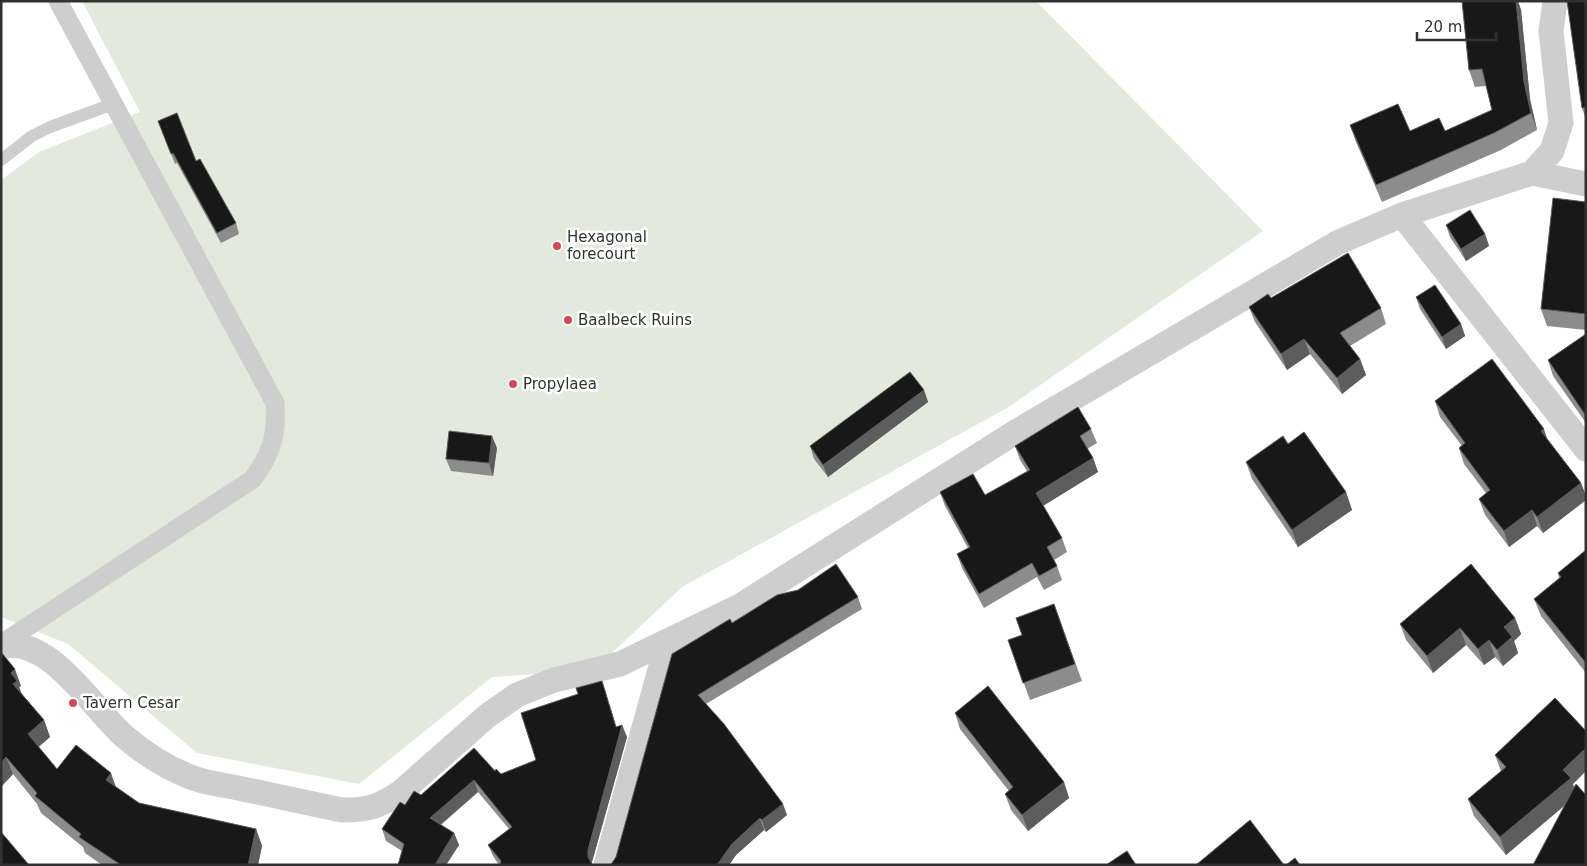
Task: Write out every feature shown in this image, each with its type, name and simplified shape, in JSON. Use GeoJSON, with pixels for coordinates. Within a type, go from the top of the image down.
{"type":"FeatureCollection","features":[{"type":"Feature","properties":{"kind":"street"},"geometry":{"type":"LineString","coordinates":[[1,646],[253,479],[269,457],[276,428],[275,403],[58,1]]}},
{"type":"Feature","properties":{"kind":"street"},"geometry":{"type":"LineString","coordinates":[[1532,173],[1552,151],[1561,123],[1551,31],[1555,1]]}},
{"type":"Feature","properties":{"kind":"street"},"geometry":{"type":"LineString","coordinates":[[1,646],[9,645],[26,648],[46,658],[87,694],[124,736],[154,759],[193,778],[342,810],[366,810],[386,803],[401,792],[487,716],[517,695],[554,680],[620,664],[740,606],[1014,432],[1337,243],[1402,215],[1532,173],[1586,184]]}},
{"type":"Feature","properties":{"kind":"street"},"geometry":{"type":"LineString","coordinates":[[1402,215],[1586,449]]}},
{"type":"Feature","properties":{"kind":"street"},"geometry":{"type":"LineString","coordinates":[[606,865],[668,641]]}},
{"type":"Feature","properties":{"kind":"lane"},"geometry":{"type":"LineString","coordinates":[[1,160],[32,136],[50,126],[113,104]]}},
{"type":"Feature","properties":{"kind":"shaded area","name":"Baalbeck Ruins"},"geometry":{"type":"Polygon","coordinates":[[[82,1],[1036,1],[1263,231],[1007,408],[682,587],[594,670],[492,677],[359,784],[197,753],[68,644],[1,617],[1,180],[39,152],[140,112],[82,1]]]}},
{"type":"Feature","properties":{"kind":"building"},"geometry":{"type":"Polygon","coordinates":[[[1462,1],[1516,1],[1524,82],[1531,113],[1494,133],[1376,185],[1350,125],[1398,104],[1410,131],[1439,118],[1445,131],[1492,110],[1482,69],[1469,70],[1462,1]]]}},
{"type":"Feature","properties":{"kind":"building"},"geometry":{"type":"Polygon","coordinates":[[[1567,1],[1586,1],[1586,107],[1582,108],[1567,1]]]}},
{"type":"Feature","properties":{"kind":"building"},"geometry":{"type":"Polygon","coordinates":[[[177,113],[196,161],[200,159],[236,223],[217,233],[173,153],[171,154],[158,121],[177,113]]]}},
{"type":"Feature","properties":{"kind":"building"},"geometry":{"type":"Polygon","coordinates":[[[1553,198],[1586,202],[1586,314],[1541,309],[1553,198]]]}},
{"type":"Feature","properties":{"kind":"building"},"geometry":{"type":"Polygon","coordinates":[[[1470,210],[1485,234],[1461,249],[1446,225],[1470,210]]]}},
{"type":"Feature","properties":{"kind":"building"},"geometry":{"type":"Polygon","coordinates":[[[1348,253],[1381,308],[1340,333],[1360,359],[1337,378],[1304,339],[1281,354],[1249,307],[1268,294],[1271,298],[1348,253]]]}},
{"type":"Feature","properties":{"kind":"building"},"geometry":{"type":"Polygon","coordinates":[[[1435,285],[1461,324],[1442,337],[1416,297],[1435,285]]]}},
{"type":"Feature","properties":{"kind":"building"},"geometry":{"type":"Polygon","coordinates":[[[1586,334],[1586,416],[1548,360],[1586,334]]]}},
{"type":"Feature","properties":{"kind":"building"},"geometry":{"type":"Polygon","coordinates":[[[1492,359],[1544,429],[1541,431],[1581,483],[1537,517],[1532,510],[1504,531],[1479,499],[1490,490],[1459,448],[1465,443],[1435,401],[1492,359]]]}},
{"type":"Feature","properties":{"kind":"building"},"geometry":{"type":"Polygon","coordinates":[[[910,372],[924,390],[823,465],[810,446],[910,372]]]}},
{"type":"Feature","properties":{"kind":"building"},"geometry":{"type":"Polygon","coordinates":[[[1078,407],[1091,429],[1080,436],[1093,458],[1036,493],[1062,538],[1047,547],[1057,566],[1039,576],[1032,563],[979,594],[957,554],[970,547],[940,492],[973,474],[985,495],[1030,470],[1015,446],[1078,407]]]}},
{"type":"Feature","properties":{"kind":"building"},"geometry":{"type":"Polygon","coordinates":[[[449,431],[492,436],[489,463],[446,459],[449,431]]]}},
{"type":"Feature","properties":{"kind":"building"},"geometry":{"type":"Polygon","coordinates":[[[1304,432],[1346,492],[1292,530],[1246,462],[1283,436],[1288,444],[1304,432]]]}},
{"type":"Feature","properties":{"kind":"building"},"geometry":{"type":"Polygon","coordinates":[[[1586,550],[1586,663],[1534,599],[1561,577],[1558,573],[1586,550]]]}},
{"type":"Feature","properties":{"kind":"building"},"geometry":{"type":"Polygon","coordinates":[[[836,564],[858,597],[698,695],[724,724],[783,804],[762,820],[760,818],[732,844],[717,865],[610,865],[616,857],[672,654],[730,619],[732,623],[777,595],[798,590],[836,564]]]}},
{"type":"Feature","properties":{"kind":"building"},"geometry":{"type":"Polygon","coordinates":[[[1471,564],[1515,618],[1504,627],[1512,637],[1497,650],[1489,640],[1478,649],[1460,628],[1427,656],[1400,624],[1471,564]]]}},
{"type":"Feature","properties":{"kind":"building"},"geometry":{"type":"Polygon","coordinates":[[[1054,604],[1075,664],[1023,683],[1008,640],[1022,635],[1016,618],[1054,604]]]}},
{"type":"Feature","properties":{"kind":"building"},"geometry":{"type":"Polygon","coordinates":[[[1,652],[15,669],[11,673],[17,681],[13,684],[44,720],[28,734],[57,769],[76,745],[111,773],[106,780],[139,803],[256,829],[248,865],[121,865],[79,837],[81,834],[35,796],[37,793],[6,757],[1,763],[1,652]]]}},
{"type":"Feature","properties":{"kind":"building"},"geometry":{"type":"Polygon","coordinates":[[[602,681],[616,727],[622,725],[588,850],[588,857],[594,865],[500,865],[501,861],[488,845],[512,827],[474,780],[430,818],[454,833],[435,865],[398,865],[404,844],[382,829],[400,802],[405,805],[414,791],[421,795],[474,748],[495,771],[496,769],[501,774],[536,760],[521,713],[578,694],[576,688],[602,681]]]}},
{"type":"Feature","properties":{"kind":"building"},"geometry":{"type":"Polygon","coordinates":[[[988,686],[1064,782],[1022,815],[1005,794],[1013,787],[955,713],[988,686]]]}},
{"type":"Feature","properties":{"kind":"building"},"geometry":{"type":"Polygon","coordinates":[[[1555,698],[1586,731],[1586,748],[1563,770],[1571,778],[1500,837],[1468,799],[1506,767],[1495,755],[1555,698]]]}},
{"type":"Feature","properties":{"kind":"building"},"geometry":{"type":"Polygon","coordinates":[[[1576,784],[1586,795],[1586,865],[1533,865],[1576,784]]]}},
{"type":"Feature","properties":{"kind":"building"},"geometry":{"type":"Polygon","coordinates":[[[1250,820],[1284,865],[1196,865],[1250,820]]]}},
{"type":"Feature","properties":{"kind":"building"},"geometry":{"type":"Polygon","coordinates":[[[1,832],[29,865],[1,865],[1,832]]]}},
{"type":"Feature","properties":{"kind":"building"},"geometry":{"type":"Polygon","coordinates":[[[1127,851],[1136,865],[1106,865],[1127,851]]]}},
{"type":"Feature","properties":{"kind":"building"},"geometry":{"type":"Polygon","coordinates":[[[1295,858],[1300,865],[1286,865],[1295,858]]]}},
{"type":"Feature","properties":{"kind":"place","name":"Hexagonal forecourt"},"geometry":{"type":"Point","coordinates":[557,246]}},
{"type":"Feature","properties":{"kind":"place","name":"Baalbeck Ruins"},"geometry":{"type":"Point","coordinates":[568,320]}},
{"type":"Feature","properties":{"kind":"place","name":"Propylaea"},"geometry":{"type":"Point","coordinates":[513,384]}},
{"type":"Feature","properties":{"kind":"place","name":"Tavern Cesar"},"geometry":{"type":"Point","coordinates":[73,703]}}]}
